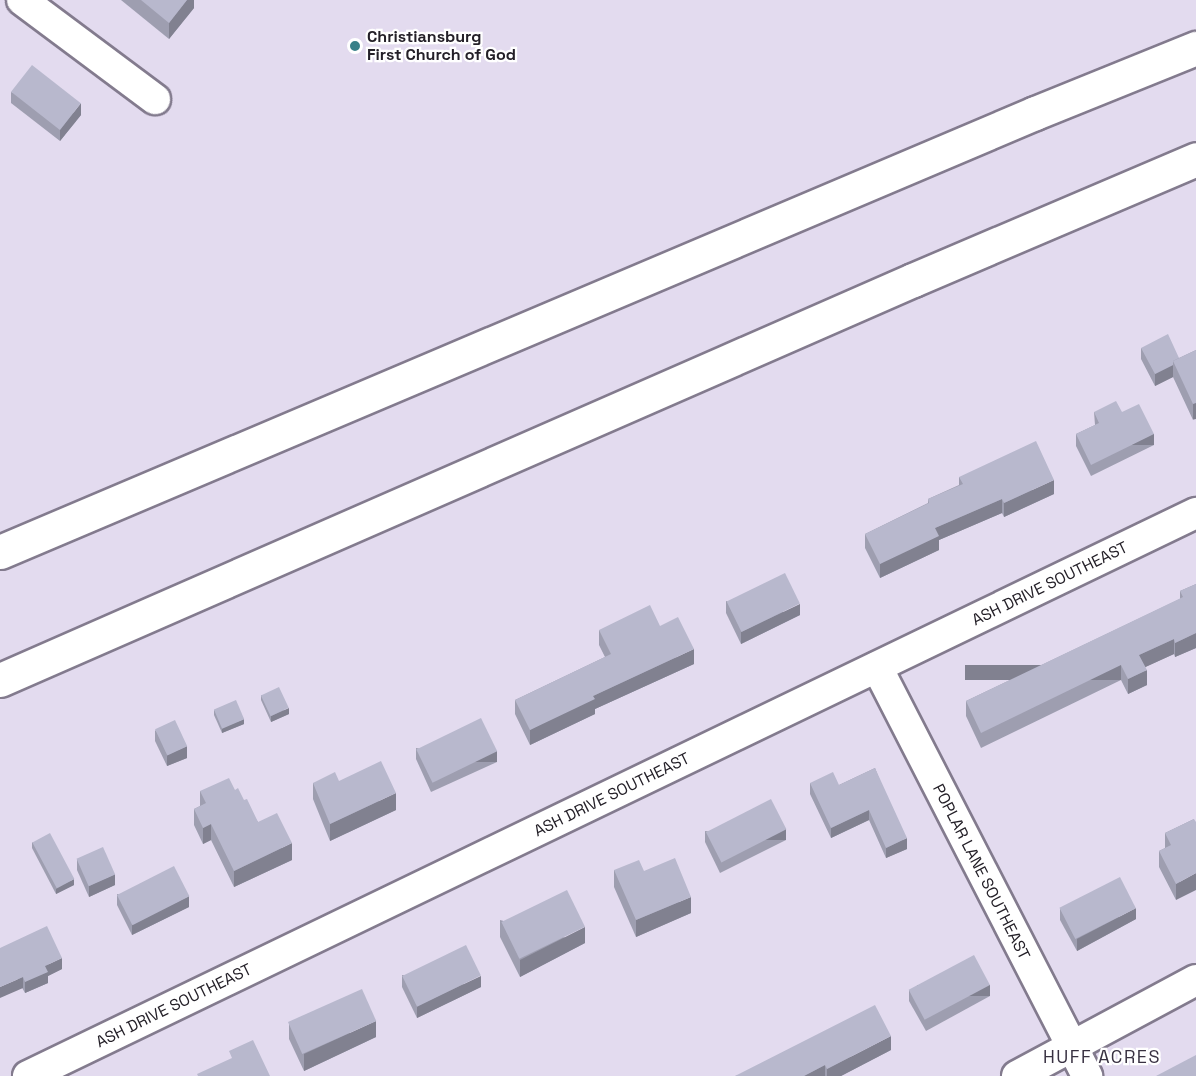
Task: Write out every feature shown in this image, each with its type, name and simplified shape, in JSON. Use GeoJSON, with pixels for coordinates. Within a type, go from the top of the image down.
{"type":"FeatureCollection","features":[{"type":"Feature","properties":{"kind":"highway"},"geometry":{"type":"LineString","coordinates":[[0,552],[1035,113],[1196,48]]}},
{"type":"Feature","properties":{"kind":"highway"},"geometry":{"type":"LineString","coordinates":[[0,680],[934,271],[1196,159]]}},
{"type":"Feature","properties":{"kind":"street"},"geometry":{"type":"LineString","coordinates":[[22,0],[155,99]]}},
{"type":"Feature","properties":{"kind":"street","name":"ASH DRIVE SOUTHEAST"},"geometry":{"type":"LineString","coordinates":[[28,1076],[1196,513]]}},
{"type":"Feature","properties":{"kind":"street","name":"POPLAR LANE SOUTHEAST"},"geometry":{"type":"LineString","coordinates":[[877,667],[1087,1076]]}},
{"type":"Feature","properties":{"kind":"street"},"geometry":{"type":"LineString","coordinates":[[1017,1076],[1196,980]]}},
{"type":"Feature","properties":{"kind":"building"},"geometry":{"type":"Polygon","coordinates":[[[141,0],[187,0],[169,23],[141,0]]]}},
{"type":"Feature","properties":{"kind":"building"},"geometry":{"type":"Polygon","coordinates":[[[32,65],[81,103],[60,130],[11,92],[32,65]]]}},
{"type":"Feature","properties":{"kind":"building"},"geometry":{"type":"Polygon","coordinates":[[[1168,334],[1179,358],[1173,361],[1173,365],[1155,374],[1141,348],[1168,334]]]}},
{"type":"Feature","properties":{"kind":"building"},"geometry":{"type":"Polygon","coordinates":[[[1196,350],[1196,403],[1193,404],[1173,361],[1196,350]]]}},
{"type":"Feature","properties":{"kind":"building"},"geometry":{"type":"Polygon","coordinates":[[[1116,401],[1122,412],[1139,404],[1154,434],[1091,465],[1076,434],[1099,423],[1094,412],[1116,401]]]}},
{"type":"Feature","properties":{"kind":"building"},"geometry":{"type":"Polygon","coordinates":[[[1036,441],[1054,480],[1004,503],[1002,499],[935,528],[939,536],[880,564],[865,534],[929,503],[928,499],[963,484],[959,477],[1036,441]]]}},
{"type":"Feature","properties":{"kind":"building"},"geometry":{"type":"Polygon","coordinates":[[[785,573],[800,604],[741,632],[727,601],[785,573]]]}},
{"type":"Feature","properties":{"kind":"building"},"geometry":{"type":"Polygon","coordinates":[[[1196,584],[1196,633],[1175,643],[1174,639],[1139,655],[1147,670],[1128,679],[1121,665],[981,733],[966,701],[1183,597],[1180,591],[1196,584]]]}},
{"type":"Feature","properties":{"kind":"building"},"geometry":{"type":"Polygon","coordinates":[[[650,605],[660,626],[678,617],[694,649],[593,696],[595,699],[530,730],[515,700],[611,654],[599,630],[650,605]]]}},
{"type":"Feature","properties":{"kind":"building"},"geometry":{"type":"Polygon","coordinates":[[[279,687],[289,708],[271,716],[261,695],[279,687]]]}},
{"type":"Feature","properties":{"kind":"building"},"geometry":{"type":"Polygon","coordinates":[[[236,700],[244,719],[222,729],[214,709],[236,700]]]}},
{"type":"Feature","properties":{"kind":"building"},"geometry":{"type":"Polygon","coordinates":[[[481,718],[497,751],[433,783],[416,750],[481,718]]]}},
{"type":"Feature","properties":{"kind":"building"},"geometry":{"type":"Polygon","coordinates":[[[175,720],[187,746],[167,756],[155,729],[175,720]]]}},
{"type":"Feature","properties":{"kind":"building"},"geometry":{"type":"Polygon","coordinates":[[[381,761],[396,793],[330,824],[313,783],[335,772],[339,781],[381,761]]]}},
{"type":"Feature","properties":{"kind":"building"},"geometry":{"type":"Polygon","coordinates":[[[875,768],[907,838],[886,848],[869,810],[831,828],[810,783],[833,772],[839,785],[875,768]]]}},
{"type":"Feature","properties":{"kind":"building"},"geometry":{"type":"Polygon","coordinates":[[[229,778],[235,790],[238,788],[244,800],[247,799],[258,822],[277,813],[292,843],[234,871],[211,824],[203,828],[194,809],[206,803],[200,791],[229,778]]]}},
{"type":"Feature","properties":{"kind":"building"},"geometry":{"type":"Polygon","coordinates":[[[771,799],[786,829],[721,862],[706,832],[771,799]]]}},
{"type":"Feature","properties":{"kind":"building"},"geometry":{"type":"Polygon","coordinates":[[[1194,819],[1196,822],[1196,873],[1176,884],[1159,851],[1171,845],[1165,833],[1194,819]]]}},
{"type":"Feature","properties":{"kind":"building"},"geometry":{"type":"Polygon","coordinates":[[[50,833],[74,879],[57,888],[32,842],[50,833]]]}},
{"type":"Feature","properties":{"kind":"building"},"geometry":{"type":"Polygon","coordinates":[[[103,847],[115,874],[89,886],[77,859],[103,847]]]}},
{"type":"Feature","properties":{"kind":"building"},"geometry":{"type":"Polygon","coordinates":[[[675,858],[691,897],[636,920],[614,870],[639,860],[644,871],[675,858]]]}},
{"type":"Feature","properties":{"kind":"building"},"geometry":{"type":"Polygon","coordinates":[[[174,866],[189,896],[132,925],[117,895],[174,866]]]}},
{"type":"Feature","properties":{"kind":"building"},"geometry":{"type":"Polygon","coordinates":[[[1120,877],[1136,908],[1075,939],[1059,908],[1120,877]]]}},
{"type":"Feature","properties":{"kind":"building"},"geometry":{"type":"Polygon","coordinates":[[[567,890],[585,927],[519,959],[501,922],[567,890]]]}},
{"type":"Feature","properties":{"kind":"building"},"geometry":{"type":"Polygon","coordinates":[[[47,926],[62,958],[45,966],[48,972],[25,982],[23,977],[0,987],[0,948],[47,926]]]}},
{"type":"Feature","properties":{"kind":"building"},"geometry":{"type":"Polygon","coordinates":[[[466,945],[481,976],[417,1007],[402,976],[466,945]]]}},
{"type":"Feature","properties":{"kind":"building"},"geometry":{"type":"Polygon","coordinates":[[[974,955],[990,985],[925,1020],[909,990],[974,955]]]}},
{"type":"Feature","properties":{"kind":"building"},"geometry":{"type":"Polygon","coordinates":[[[362,989],[376,1021],[302,1054],[288,1022],[362,989]]]}},
{"type":"Feature","properties":{"kind":"building"},"geometry":{"type":"Polygon","coordinates":[[[875,1005],[891,1036],[827,1069],[825,1065],[804,1076],[735,1076],[875,1005]]]}},
{"type":"Feature","properties":{"kind":"building"},"geometry":{"type":"Polygon","coordinates":[[[253,1040],[270,1076],[198,1076],[197,1074],[232,1058],[229,1051],[253,1040]]]}},
{"type":"Feature","properties":{"kind":"building"},"geometry":{"type":"Polygon","coordinates":[[[1196,1055],[1196,1076],[1156,1076],[1196,1055]]]}},
{"type":"Feature","properties":{"kind":"place","name":"Christiansburg First Church of God"},"geometry":{"type":"Point","coordinates":[355,46]}},
{"type":"Feature","properties":{"kind":"district","name":"HUFF ACRES"},"geometry":{"type":"Point","coordinates":[1102,1057]}}]}
